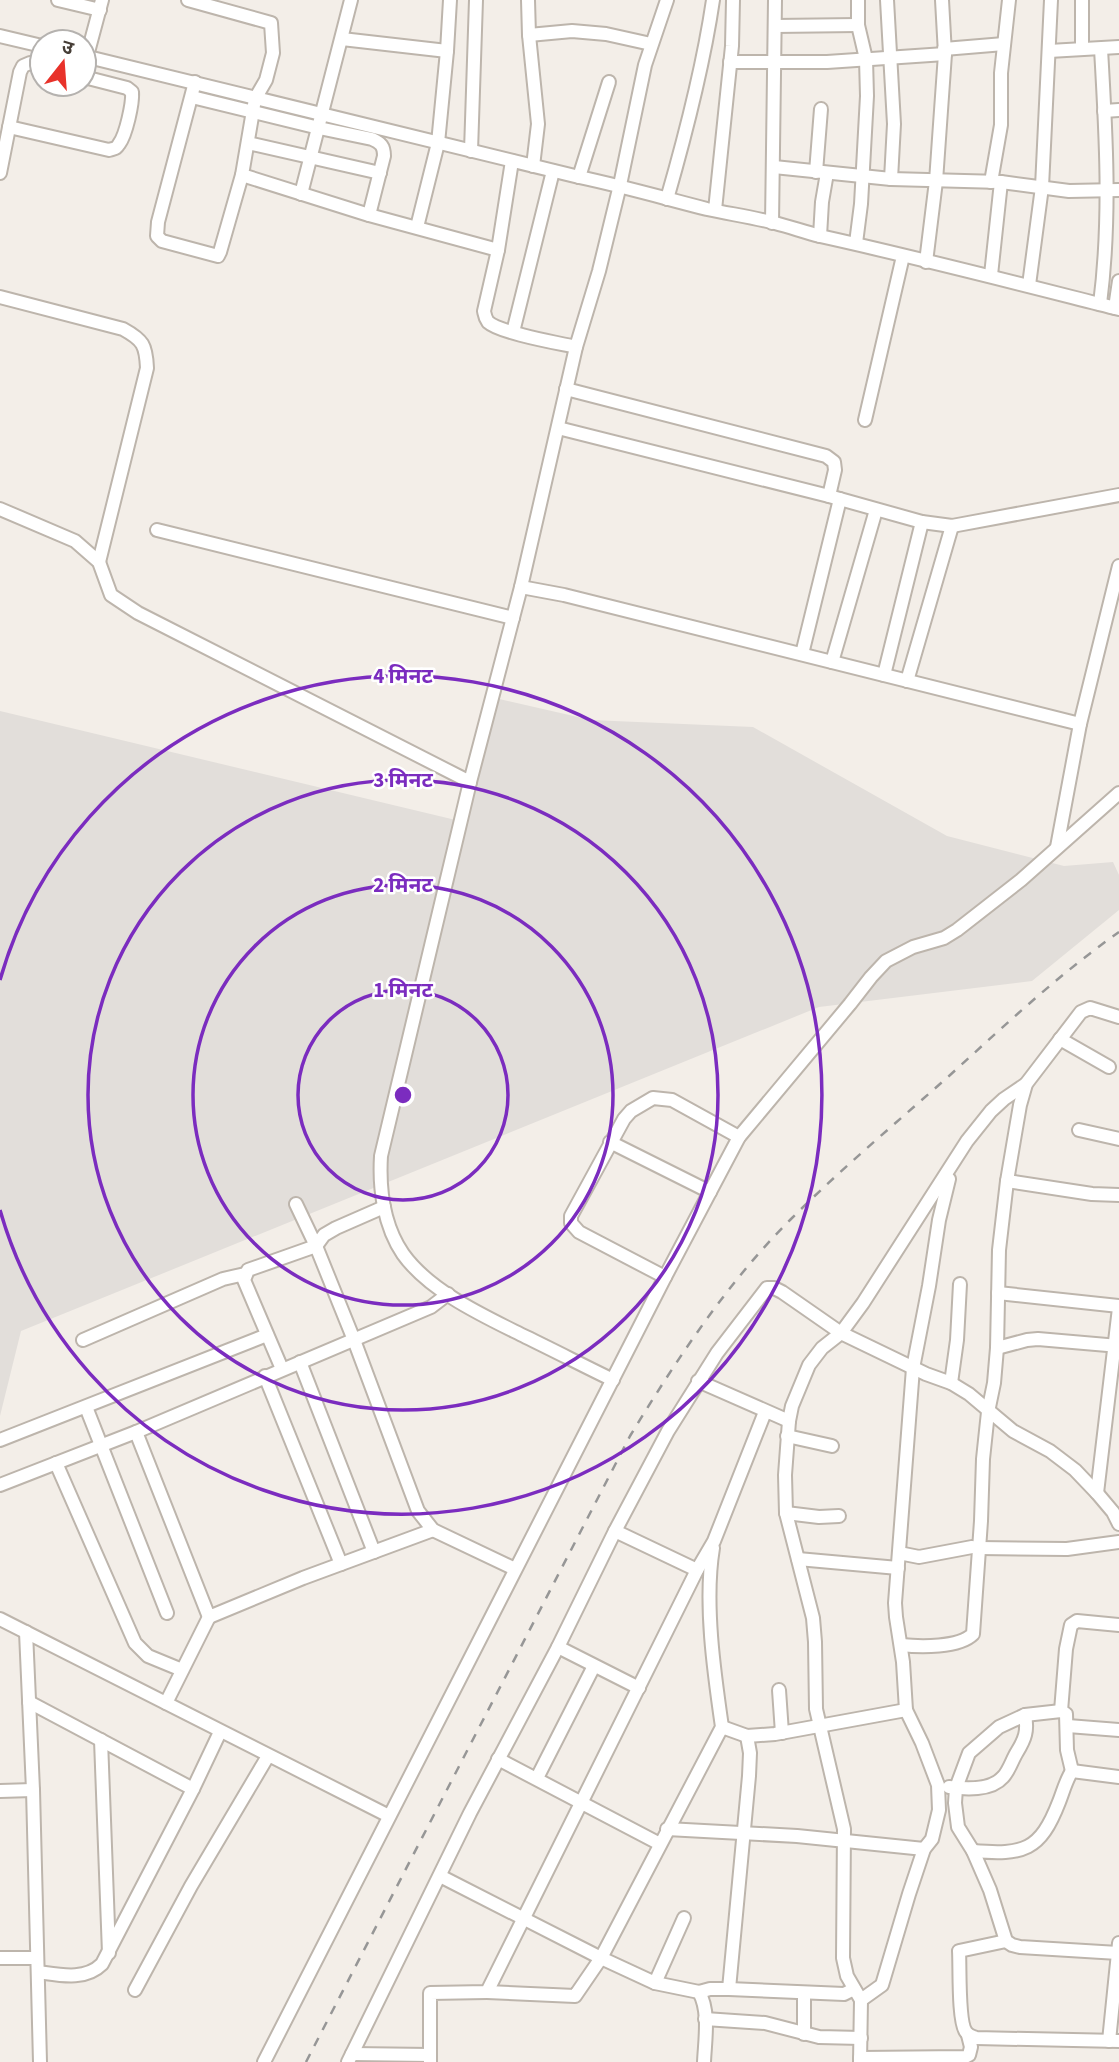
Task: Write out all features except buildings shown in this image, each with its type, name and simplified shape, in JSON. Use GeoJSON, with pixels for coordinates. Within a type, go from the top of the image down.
{"type":"FeatureCollection","features":[{"type":"Feature","properties":{"kind":"street"},"geometry":{"type":"LineString","coordinates":[[58,0],[101,5],[94,28]]}},
{"type":"Feature","properties":{"kind":"street"},"geometry":{"type":"LineString","coordinates":[[188,0],[271,23],[273,53],[266,79],[254,105],[242,175],[218,256],[162,241],[157,236],[158,222],[195,82]]}},
{"type":"Feature","properties":{"kind":"street"},"geometry":{"type":"LineString","coordinates":[[301,194],[351,0]]}},
{"type":"Feature","properties":{"kind":"street"},"geometry":{"type":"LineString","coordinates":[[417,227],[438,143],[450,0]]}},
{"type":"Feature","properties":{"kind":"street"},"geometry":{"type":"LineString","coordinates":[[471,151],[476,0]]}},
{"type":"Feature","properties":{"kind":"street"},"geometry":{"type":"LineString","coordinates":[[528,0],[528,35],[538,124],[533,166]]}},
{"type":"Feature","properties":{"kind":"street"},"geometry":{"type":"LineString","coordinates":[[613,1380],[490,1318],[426,1278],[403,1254],[394,1236],[384,1207],[379,1174],[381,1156],[470,782],[521,587],[576,347],[599,271],[620,186],[636,101],[651,44],[667,0]]}},
{"type":"Feature","properties":{"kind":"street"},"geometry":{"type":"LineString","coordinates":[[667,199],[707,44],[713,0]]}},
{"type":"Feature","properties":{"kind":"street"},"geometry":{"type":"LineString","coordinates":[[715,210],[730,62],[733,0]]}},
{"type":"Feature","properties":{"kind":"street"},"geometry":{"type":"LineString","coordinates":[[772,223],[775,0]]}},
{"type":"Feature","properties":{"kind":"street"},"geometry":{"type":"LineString","coordinates":[[856,243],[867,96],[866,59],[858,26],[858,0]]}},
{"type":"Feature","properties":{"kind":"street"},"geometry":{"type":"LineString","coordinates":[[887,0],[894,124],[891,179]]}},
{"type":"Feature","properties":{"kind":"street"},"geometry":{"type":"LineString","coordinates":[[926,262],[936,181],[944,52],[942,0]]}},
{"type":"Feature","properties":{"kind":"street"},"geometry":{"type":"LineString","coordinates":[[991,275],[1001,125],[1001,74],[1009,0]]}},
{"type":"Feature","properties":{"kind":"street"},"geometry":{"type":"LineString","coordinates":[[1029,285],[1042,187],[1051,0]]}},
{"type":"Feature","properties":{"kind":"street"},"geometry":{"type":"LineString","coordinates":[[1082,0],[1082,49]]}},
{"type":"Feature","properties":{"kind":"street"},"geometry":{"type":"LineString","coordinates":[[775,26],[858,26]]}},
{"type":"Feature","properties":{"kind":"street"},"geometry":{"type":"LineString","coordinates":[[528,35],[572,31],[606,34],[651,44]]}},
{"type":"Feature","properties":{"kind":"street"},"geometry":{"type":"LineString","coordinates":[[0,36],[28,43]]}},
{"type":"Feature","properties":{"kind":"street"},"geometry":{"type":"LineString","coordinates":[[342,39],[447,51]]}},
{"type":"Feature","properties":{"kind":"street"},"geometry":{"type":"LineString","coordinates":[[730,62],[866,59],[1004,44]]}},
{"type":"Feature","properties":{"kind":"street"},"geometry":{"type":"LineString","coordinates":[[1049,51],[1119,47]]}},
{"type":"Feature","properties":{"kind":"street"},"geometry":{"type":"LineString","coordinates":[[1100,303],[1113,190],[1104,111],[1101,49]]}},
{"type":"Feature","properties":{"kind":"street"},"geometry":{"type":"LineString","coordinates":[[98,59],[195,82],[254,105],[320,122],[380,143],[384,147],[384,156],[369,215]]}},
{"type":"Feature","properties":{"kind":"street"},"geometry":{"type":"LineString","coordinates":[[0,173],[23,66],[28,64]]}},
{"type":"Feature","properties":{"kind":"street"},"geometry":{"type":"LineString","coordinates":[[9,127],[109,150],[117,148],[132,101],[132,92],[127,88],[98,81]]}},
{"type":"Feature","properties":{"kind":"street"},"geometry":{"type":"LineString","coordinates":[[579,177],[609,82]]}},
{"type":"Feature","properties":{"kind":"street"},"geometry":{"type":"LineString","coordinates":[[192,97],[254,105]]}},
{"type":"Feature","properties":{"kind":"street"},"geometry":{"type":"LineString","coordinates":[[820,236],[821,109]]}},
{"type":"Feature","properties":{"kind":"street"},"geometry":{"type":"LineString","coordinates":[[1104,111],[1119,110]]}},
{"type":"Feature","properties":{"kind":"street"},"geometry":{"type":"LineString","coordinates":[[320,122],[438,143],[926,262],[991,275],[1117,308],[1119,281]]}},
{"type":"Feature","properties":{"kind":"street"},"geometry":{"type":"LineString","coordinates":[[248,142],[380,173]]}},
{"type":"Feature","properties":{"kind":"street"},"geometry":{"type":"LineString","coordinates":[[512,161],[498,250],[484,312],[486,319],[490,324],[513,332],[576,347]]}},
{"type":"Feature","properties":{"kind":"street"},"geometry":{"type":"LineString","coordinates":[[774,167],[891,179],[996,182],[1069,191],[1113,190]]}},
{"type":"Feature","properties":{"kind":"street"},"geometry":{"type":"LineString","coordinates":[[513,332],[553,171]]}},
{"type":"Feature","properties":{"kind":"street"},"geometry":{"type":"LineString","coordinates":[[242,175],[369,215],[498,250]]}},
{"type":"Feature","properties":{"kind":"street"},"geometry":{"type":"LineString","coordinates":[[865,420],[904,256]]}},
{"type":"Feature","properties":{"kind":"street"},"geometry":{"type":"LineString","coordinates":[[0,297],[123,329],[139,338],[146,351],[147,368],[99,562]]}},
{"type":"Feature","properties":{"kind":"street"},"geometry":{"type":"LineString","coordinates":[[566,389],[826,456],[834,462],[835,498],[802,654]]}},
{"type":"Feature","properties":{"kind":"street"},"geometry":{"type":"LineString","coordinates":[[558,428],[922,522],[952,526],[1119,495]]}},
{"type":"Feature","properties":{"kind":"street"},"geometry":{"type":"LineString","coordinates":[[0,509],[75,541],[99,562],[111,595],[138,613],[470,782]]}},
{"type":"Feature","properties":{"kind":"street"},"geometry":{"type":"LineString","coordinates":[[832,662],[876,510]]}},
{"type":"Feature","properties":{"kind":"street"},"geometry":{"type":"LineString","coordinates":[[884,675],[922,522]]}},
{"type":"Feature","properties":{"kind":"street"},"geometry":{"type":"LineString","coordinates":[[907,681],[952,526]]}},
{"type":"Feature","properties":{"kind":"street"},"geometry":{"type":"LineString","coordinates":[[158,530],[513,618]]}},
{"type":"Feature","properties":{"kind":"street"},"geometry":{"type":"LineString","coordinates":[[1057,846],[1080,724],[1115,595],[1119,566]]}},
{"type":"Feature","properties":{"kind":"street"},"geometry":{"type":"LineString","coordinates":[[521,587],[565,595],[1080,724]]}},
{"type":"Feature","properties":{"kind":"street"},"geometry":{"type":"LineString","coordinates":[[264,2062],[739,1137],[886,961],[912,947],[944,938],[957,930],[1021,880],[1119,793]]}},
{"type":"Feature","properties":{"kind":"street"},"geometry":{"type":"LineString","coordinates":[[1006,1941],[959,1951],[962,2018],[971,2047],[969,2055],[860,2060],[858,1995],[847,1976],[843,1958],[845,1840],[816,1709],[813,1618],[786,1513],[787,1437],[797,1391],[809,1365],[822,1348],[841,1333],[863,1303],[967,1141],[991,1111],[1026,1084],[1081,1012],[1090,1008],[1119,1017]]}},
{"type":"Feature","properties":{"kind":"street"},"geometry":{"type":"LineString","coordinates":[[1060,1039],[1109,1067]]}},
{"type":"Feature","properties":{"kind":"street"},"geometry":{"type":"LineString","coordinates":[[901,1645],[949,1644],[970,1638],[973,1634],[975,1547],[997,1348],[999,1250],[1007,1181],[1026,1084]]}},
{"type":"Feature","properties":{"kind":"street"},"geometry":{"type":"LineString","coordinates":[[665,1277],[579,1232],[571,1223],[571,1216],[610,1142],[631,1111],[653,1098],[672,1100],[739,1137]]}},
{"type":"Feature","properties":{"kind":"street"},"geometry":{"type":"LineString","coordinates":[[1079,1130],[1119,1139]]}},
{"type":"Feature","properties":{"kind":"street"},"geometry":{"type":"LineString","coordinates":[[610,1142],[710,1192]]}},
{"type":"Feature","properties":{"kind":"street"},"geometry":{"type":"LineString","coordinates":[[440,1876],[656,1983],[699,1992],[729,1989],[858,1995],[882,1985],[909,1894],[924,1849],[932,1839],[939,1810],[938,1785],[922,1743],[905,1710],[901,1645],[896,1617],[913,1368],[951,1168]]}},
{"type":"Feature","properties":{"kind":"street"},"geometry":{"type":"LineString","coordinates":[[1007,1181],[1093,1194],[1119,1195]]}},
{"type":"Feature","properties":{"kind":"street"},"geometry":{"type":"LineString","coordinates":[[296,1204],[354,1340],[418,1511],[433,1530],[515,1569]]}},
{"type":"Feature","properties":{"kind":"street"},"geometry":{"type":"LineString","coordinates":[[282,1369],[244,1280],[245,1274],[248,1270],[316,1246],[324,1235],[384,1207]]}},
{"type":"Feature","properties":{"kind":"street"},"geometry":{"type":"LineString","coordinates":[[83,1340],[223,1279],[245,1274]]}},
{"type":"Feature","properties":{"kind":"street"},"geometry":{"type":"LineString","coordinates":[[951,1383],[956,1354],[960,1284]]}},
{"type":"Feature","properties":{"kind":"street"},"geometry":{"type":"LineString","coordinates":[[714,1541],[710,1563],[710,1593],[716,1689],[722,1727],[601,1958],[575,1996],[487,1992],[430,1993],[430,2058],[350,2058],[498,1759],[668,1431],[717,1353],[767,1288],[782,1292],[841,1333],[951,1383],[968,1394],[1013,1431],[1050,1451],[1075,1470],[1113,1512],[1119,1524]]}},
{"type":"Feature","properties":{"kind":"street"},"geometry":{"type":"LineString","coordinates":[[998,1293],[1119,1307],[1114,1385],[1097,1493]]}},
{"type":"Feature","properties":{"kind":"street"},"geometry":{"type":"LineString","coordinates":[[0,1485],[136,1432],[354,1340],[430,1307],[448,1294]]}},
{"type":"Feature","properties":{"kind":"street"},"geometry":{"type":"LineString","coordinates":[[0,1440],[267,1335]]}},
{"type":"Feature","properties":{"kind":"street"},"geometry":{"type":"LineString","coordinates":[[997,1348],[1038,1339],[1117,1346]]}},
{"type":"Feature","properties":{"kind":"street"},"geometry":{"type":"LineString","coordinates":[[300,1362],[374,1552]]}},
{"type":"Feature","properties":{"kind":"street"},"geometry":{"type":"LineString","coordinates":[[265,1376],[341,1564]]}},
{"type":"Feature","properties":{"kind":"street"},"geometry":{"type":"LineString","coordinates":[[698,1381],[789,1421]]}},
{"type":"Feature","properties":{"kind":"street"},"geometry":{"type":"LineString","coordinates":[[86,1407],[167,1613]]}},
{"type":"Feature","properties":{"kind":"street"},"geometry":{"type":"LineString","coordinates":[[487,1992],[522,1917],[714,1541],[765,1412]]}},
{"type":"Feature","properties":{"kind":"street"},"geometry":{"type":"LineString","coordinates":[[136,1432],[209,1617]]}},
{"type":"Feature","properties":{"kind":"street"},"geometry":{"type":"LineString","coordinates":[[787,1437],[832,1446]]}},
{"type":"Feature","properties":{"kind":"street"},"geometry":{"type":"LineString","coordinates":[[56,1463],[135,1643],[148,1656],[182,1670]]}},
{"type":"Feature","properties":{"kind":"street"},"geometry":{"type":"LineString","coordinates":[[786,1513],[819,1517],[839,1516]]}},
{"type":"Feature","properties":{"kind":"street"},"geometry":{"type":"LineString","coordinates":[[166,1703],[209,1617],[433,1530]]}},
{"type":"Feature","properties":{"kind":"street"},"geometry":{"type":"LineString","coordinates":[[615,1531],[697,1570]]}},
{"type":"Feature","properties":{"kind":"street"},"geometry":{"type":"LineString","coordinates":[[899,1553],[919,1557],[975,1547],[1067,1549],[1119,1542]]}},
{"type":"Feature","properties":{"kind":"street"},"geometry":{"type":"LineString","coordinates":[[798,1559],[898,1568]]}},
{"type":"Feature","properties":{"kind":"street"},"geometry":{"type":"LineString","coordinates":[[0,1619],[389,1816]]}},
{"type":"Feature","properties":{"kind":"street"},"geometry":{"type":"LineString","coordinates":[[1061,1711],[1066,1649],[1071,1625],[1077,1621],[1119,1625]]}},
{"type":"Feature","properties":{"kind":"street"},"geometry":{"type":"LineString","coordinates":[[26,1632],[40,2062]]}},
{"type":"Feature","properties":{"kind":"street"},"geometry":{"type":"LineString","coordinates":[[558,1647],[639,1688]]}},
{"type":"Feature","properties":{"kind":"street"},"geometry":{"type":"LineString","coordinates":[[537,1778],[594,1666]]}},
{"type":"Feature","properties":{"kind":"street"},"geometry":{"type":"LineString","coordinates":[[779,1690],[782,1733]]}},
{"type":"Feature","properties":{"kind":"street"},"geometry":{"type":"LineString","coordinates":[[29,1702],[193,1789]]}},
{"type":"Feature","properties":{"kind":"street"},"geometry":{"type":"LineString","coordinates":[[722,1727],[747,1736],[782,1733],[905,1710]]}},
{"type":"Feature","properties":{"kind":"street"},"geometry":{"type":"LineString","coordinates":[[968,2035],[976,2038],[1114,2041],[1119,1947],[1020,1947],[1006,1941],[990,1890],[973,1851],[958,1827],[955,1803],[957,1788],[969,1753],[974,1747],[999,1727],[1025,1715],[1061,1711],[1066,1714],[1067,1750],[1072,1771],[1051,1821],[1041,1837],[1030,1846],[1007,1852],[973,1851]]}},
{"type":"Feature","properties":{"kind":"street"},"geometry":{"type":"LineString","coordinates":[[938,1785],[957,1788],[985,1787],[1003,1777],[1025,1739],[1028,1727],[1025,1715]]}},
{"type":"Feature","properties":{"kind":"street"},"geometry":{"type":"LineString","coordinates":[[1068,1726],[1119,1730]]}},
{"type":"Feature","properties":{"kind":"street"},"geometry":{"type":"LineString","coordinates":[[38,1972],[65,1976],[89,1973],[102,1964],[220,1732]]}},
{"type":"Feature","properties":{"kind":"street"},"geometry":{"type":"LineString","coordinates":[[729,1989],[742,1869],[750,1753],[747,1736]]}},
{"type":"Feature","properties":{"kind":"street"},"geometry":{"type":"LineString","coordinates":[[101,1740],[109,1954]]}},
{"type":"Feature","properties":{"kind":"street"},"geometry":{"type":"LineString","coordinates":[[135,1990],[191,1886],[268,1756]]}},
{"type":"Feature","properties":{"kind":"street"},"geometry":{"type":"LineString","coordinates":[[498,1759],[660,1844]]}},
{"type":"Feature","properties":{"kind":"street"},"geometry":{"type":"LineString","coordinates":[[1072,1771],[1119,1777]]}},
{"type":"Feature","properties":{"kind":"street"},"geometry":{"type":"LineString","coordinates":[[0,1791],[33,1790]]}},
{"type":"Feature","properties":{"kind":"street"},"geometry":{"type":"LineString","coordinates":[[667,1829],[845,1840],[924,1849]]}},
{"type":"Feature","properties":{"kind":"street"},"geometry":{"type":"LineString","coordinates":[[656,1983],[684,1918]]}},
{"type":"Feature","properties":{"kind":"street"},"geometry":{"type":"LineString","coordinates":[[0,1958],[37,1958]]}},
{"type":"Feature","properties":{"kind":"street"},"geometry":{"type":"LineString","coordinates":[[699,1992],[704,2001],[704,2062]]}},
{"type":"Feature","properties":{"kind":"street"},"geometry":{"type":"LineString","coordinates":[[804,1993],[804,2034]]}},
{"type":"Feature","properties":{"kind":"street"},"geometry":{"type":"LineString","coordinates":[[705,2020],[765,2024],[834,2038],[861,2038]]}},
{"type":"Feature","properties":{"kind":"shaded area"},"geometry":{"type":"Polygon","coordinates":[[[495,698],[591,720],[753,727],[947,836],[1064,866],[1113,862],[1119,875],[1119,910],[1032,981],[819,1007],[21,1331],[0,1416],[0,711],[464,822],[495,698]]]}},
{"type":"Feature","properties":{"kind":"railway"},"geometry":{"type":"LineString","coordinates":[[306,2062],[630,1436],[724,1295],[791,1219],[829,1182],[1032,1001],[1119,932]]}}]}
